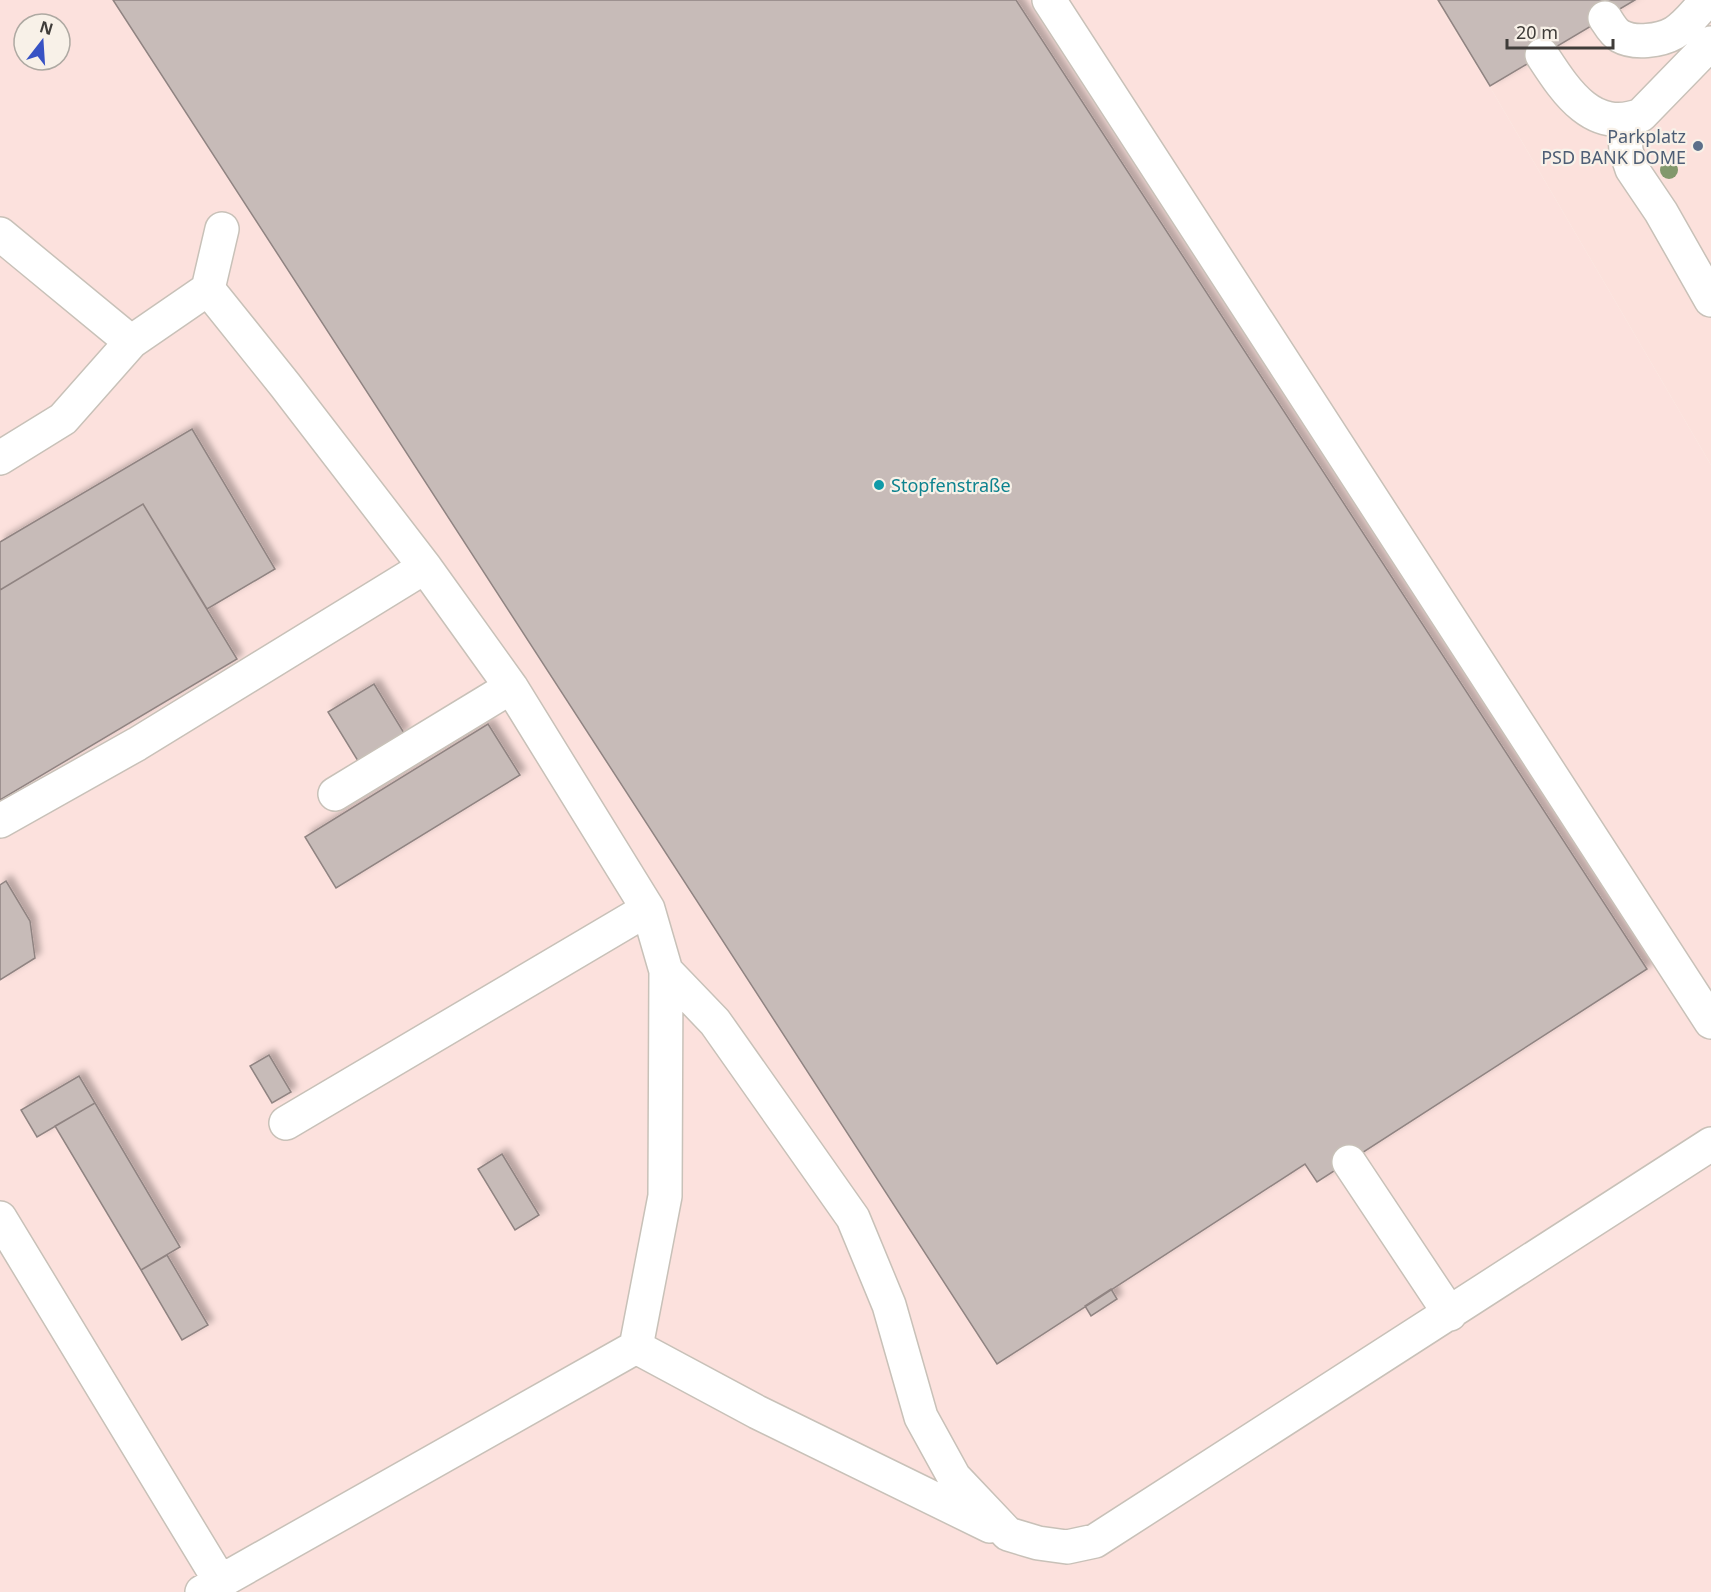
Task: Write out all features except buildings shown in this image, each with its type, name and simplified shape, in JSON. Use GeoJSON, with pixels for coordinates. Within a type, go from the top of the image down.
{"type":"FeatureCollection","features":[{"type":"Feature","properties":{"kind":"street"},"geometry":{"type":"LineString","coordinates":[[1049,0],[1711,1022]]}},
{"type":"Feature","properties":{"kind":"street"},"geometry":{"type":"LineString","coordinates":[[1605,18],[1620,36],[1633,40],[1655,40],[1673,33],[1707,0]]}},
{"type":"Feature","properties":{"kind":"street"},"geometry":{"type":"LineString","coordinates":[[1542,55],[1562,85],[1580,105],[1598,116],[1627,120],[1641,115],[1711,43]]}},
{"type":"Feature","properties":{"kind":"street"},"geometry":{"type":"LineString","coordinates":[[1627,120],[1626,151],[1632,169],[1661,212],[1711,300]]}},
{"type":"Feature","properties":{"kind":"street"},"geometry":{"type":"LineString","coordinates":[[0,458],[63,419],[131,342],[208,289],[222,230]]}},
{"type":"Feature","properties":{"kind":"street"},"geometry":{"type":"LineString","coordinates":[[0,234],[131,342]]}},
{"type":"Feature","properties":{"kind":"street"},"geometry":{"type":"LineString","coordinates":[[0,1218],[211,1586],[636,1347],[665,1196],[666,971],[648,909],[511,687],[425,567],[208,289]]}},
{"type":"Feature","properties":{"kind":"street"},"geometry":{"type":"LineString","coordinates":[[0,821],[137,744],[425,567]]}},
{"type":"Feature","properties":{"kind":"street"},"geometry":{"type":"LineString","coordinates":[[335,794],[511,687]]}},
{"type":"Feature","properties":{"kind":"street"},"geometry":{"type":"LineString","coordinates":[[286,1123],[648,909]]}},
{"type":"Feature","properties":{"kind":"street"},"geometry":{"type":"LineString","coordinates":[[666,971],[715,1022],[853,1218],[889,1305],[921,1417],[954,1477],[1008,1534]]}},
{"type":"Feature","properties":{"kind":"street"},"geometry":{"type":"LineString","coordinates":[[636,1347],[757,1412],[1008,1534],[1038,1543],[1067,1547],[1095,1541],[1711,1144]]}},
{"type":"Feature","properties":{"kind":"street"},"geometry":{"type":"LineString","coordinates":[[1349,1162],[1450,1314]]}},
{"type":"Feature","properties":{"kind":"shaded area"},"geometry":{"type":"Polygon","coordinates":[[[0,0],[1435,0],[1490,87],[1711,465],[1711,1592],[0,1592],[0,0]]]}},
{"type":"Feature","properties":{"kind":"shaded area"},"geometry":{"type":"Polygon","coordinates":[[[1435,0],[1711,0],[1711,465],[1490,87],[1435,0]]]}},
{"type":"Feature","properties":{"kind":"place","name":"Parkplatz PSD BANK DOME"},"geometry":{"type":"Point","coordinates":[1698,146]}},
{"type":"Feature","properties":{"kind":"place","name":"Stopfenstraße"},"geometry":{"type":"Point","coordinates":[879,485]}}]}
